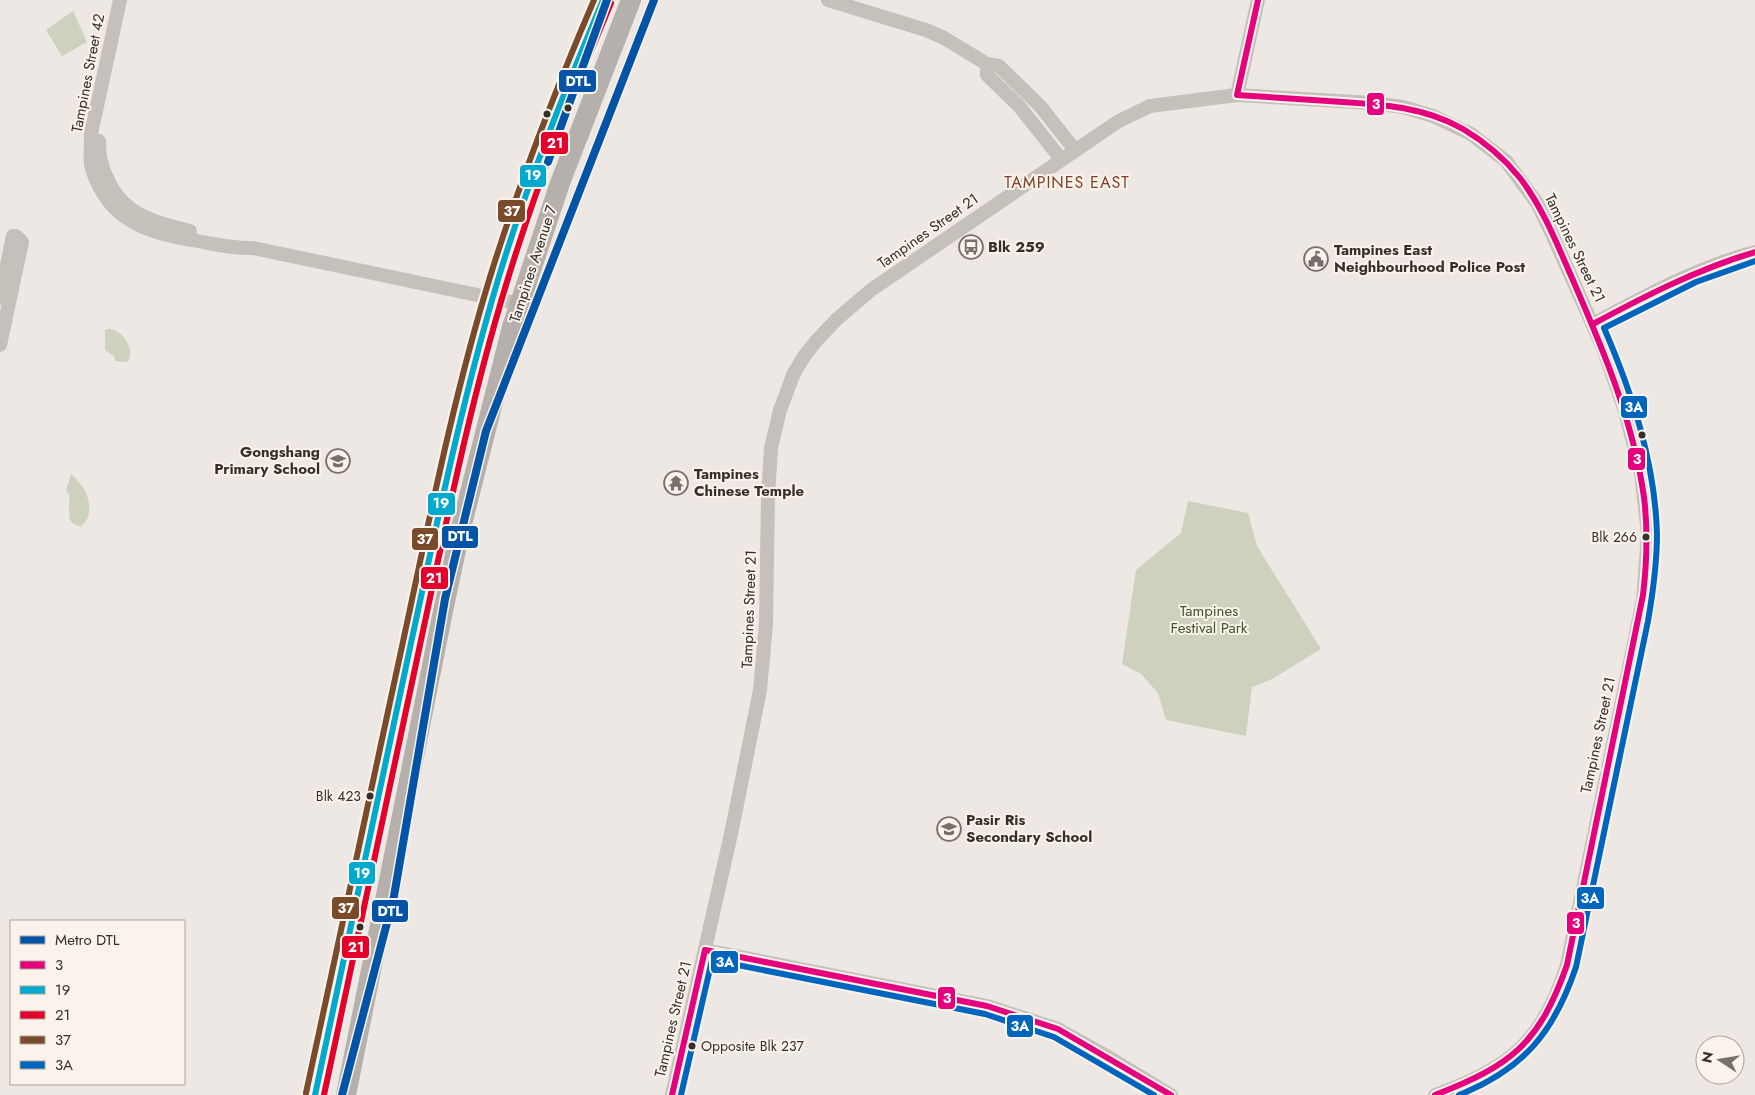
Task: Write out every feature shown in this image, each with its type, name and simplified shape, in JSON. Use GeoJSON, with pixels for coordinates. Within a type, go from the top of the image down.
{"type":"FeatureCollection","features":[{"type":"Feature","properties":{"kind":"main road","name":"Tampines Avenue 7"},"geometry":{"type":"LineString","coordinates":[[315,1095],[449,464],[513,234],[535,171],[603,0]]}},
{"type":"Feature","properties":{"kind":"main road","name":"Tampines Avenue 7"},"geometry":{"type":"LineString","coordinates":[[346,1095],[459,536],[512,327],[560,183],[631,0]]}},
{"type":"Feature","properties":{"kind":"street","name":"Tampines Street 42"},"geometry":{"type":"LineString","coordinates":[[120,0],[91,134],[91,166],[98,184],[116,210],[133,223],[149,230],[175,237],[236,248],[253,248],[494,297],[520,304]]}},
{"type":"Feature","properties":{"kind":"street","name":"Tampines Street 42"},"geometry":{"type":"LineString","coordinates":[[126,0],[100,128],[100,157],[106,174],[117,194],[130,208],[143,216],[176,228],[237,241],[253,248]]}},
{"type":"Feature","properties":{"kind":"street"},"geometry":{"type":"LineString","coordinates":[[828,0],[902,22],[944,38],[987,64],[999,66],[1030,96],[1075,150]]}},
{"type":"Feature","properties":{"kind":"street"},"geometry":{"type":"LineString","coordinates":[[1237,95],[1258,0]]}},
{"type":"Feature","properties":{"kind":"street"},"geometry":{"type":"LineString","coordinates":[[987,64],[987,75],[1019,106],[1060,159]]}},
{"type":"Feature","properties":{"kind":"street","name":"Tampines Street 21"},"geometry":{"type":"LineString","coordinates":[[672,1095],[760,690],[766,624],[768,497],[771,448],[780,410],[791,382],[805,355],[817,340],[850,307],[883,282],[1060,159],[1119,121],[1150,106],[1237,95],[1372,103],[1403,107],[1433,116],[1471,134],[1506,161],[1537,204],[1593,324],[1615,379],[1641,473],[1648,534],[1644,600],[1567,965],[1559,991],[1539,1028],[1513,1055],[1478,1077],[1435,1095]]}},
{"type":"Feature","properties":{"kind":"street"},"geometry":{"type":"LineString","coordinates":[[0,298],[13,236],[16,236],[22,242],[0,345]]}},
{"type":"Feature","properties":{"kind":"street","name":"Tampines Street 21"},"geometry":{"type":"LineString","coordinates":[[1593,324],[1665,287],[1723,262],[1755,252]]}},
{"type":"Feature","properties":{"kind":"street","name":"Tampines Street 21"},"geometry":{"type":"LineString","coordinates":[[705,950],[987,1006],[1058,1029],[1171,1095]]}},
{"type":"Feature","properties":{"kind":"green space"},"geometry":{"type":"Polygon","coordinates":[[[73,11],[87,42],[62,56],[46,30],[73,11]]]}},
{"type":"Feature","properties":{"kind":"green space"},"geometry":{"type":"Polygon","coordinates":[[[108,329],[118,332],[123,336],[129,346],[130,357],[127,362],[115,361],[114,356],[105,350],[105,331],[108,329]]]}},
{"type":"Feature","properties":{"kind":"green space"},"geometry":{"type":"Polygon","coordinates":[[[71,474],[83,488],[88,499],[89,511],[81,527],[74,524],[70,519],[70,496],[66,490],[71,474]]]}},
{"type":"Feature","properties":{"kind":"green space","name":"Tampines Festival Park"},"geometry":{"type":"Polygon","coordinates":[[[1188,501],[1248,513],[1257,546],[1321,649],[1272,679],[1252,687],[1246,736],[1166,720],[1158,693],[1141,674],[1122,664],[1136,570],[1181,533],[1188,501]]]}},
{"type":"Feature","properties":{"kind":"metro line","name":"DTL"},"geometry":{"type":"LineString","coordinates":[[548,162],[607,0]]}},
{"type":"Feature","properties":{"kind":"metro line","name":"DTL"},"geometry":{"type":"LineString","coordinates":[[342,1095],[394,896],[445,599],[486,431],[654,0]]}},
{"type":"Feature","properties":{"kind":"transit line","name":"37"},"geometry":{"type":"LineString","coordinates":[[306,1093],[433,501],[465,366],[490,277],[525,172],[565,68],[594,0]]}},
{"type":"Feature","properties":{"kind":"transit line","name":"19"},"geometry":{"type":"LineString","coordinates":[[315,1095],[430,553],[472,372],[520,211],[560,105],[603,0]]}},
{"type":"Feature","properties":{"kind":"transit line","name":"3"},"geometry":{"type":"LineString","coordinates":[[1258,0],[1237,95],[1363,103],[1414,110],[1447,121],[1479,139],[1501,157],[1520,178],[1549,226],[1606,358],[1625,413],[1639,468],[1644,497],[1646,546],[1643,595],[1567,965],[1545,1014],[1533,1033],[1519,1048],[1503,1062],[1484,1073],[1435,1095]]}},
{"type":"Feature","properties":{"kind":"transit line","name":"21"},"geometry":{"type":"LineString","coordinates":[[324,1095],[449,509],[481,374],[506,285],[529,214],[568,108],[611,3]]}},
{"type":"Feature","properties":{"kind":"transit line","name":"3"},"geometry":{"type":"LineString","coordinates":[[1593,324],[1672,284],[1713,266],[1755,252]]}},
{"type":"Feature","properties":{"kind":"transit line","name":"3A"},"geometry":{"type":"LineString","coordinates":[[1459,1095],[1482,1085],[1502,1073],[1534,1046],[1558,1011],[1567,990],[1576,967],[1648,621],[1657,545],[1652,481],[1647,454],[1633,403],[1604,328],[1696,282],[1755,261]]}},
{"type":"Feature","properties":{"kind":"transit line","name":"3"},"geometry":{"type":"LineString","coordinates":[[705,950],[987,1006],[1058,1029],[1171,1095]]}},
{"type":"Feature","properties":{"kind":"transit line","name":"3"},"geometry":{"type":"LineString","coordinates":[[672,1095],[705,950]]}},
{"type":"Feature","properties":{"kind":"transit line","name":"3A"},"geometry":{"type":"LineString","coordinates":[[681,1095],[712,960],[985,1014],[1054,1037],[1154,1095]]}},
{"type":"Feature","properties":{"kind":"place","name":"Blk 259"},"geometry":{"type":"Point","coordinates":[971,247]}},
{"type":"Feature","properties":{"kind":"place","name":"Tampines East Neighbourhood Police Post"},"geometry":{"type":"Point","coordinates":[1316,259]}},
{"type":"Feature","properties":{"kind":"place","name":"Gongshang Primary School"},"geometry":{"type":"Point","coordinates":[338,461]}},
{"type":"Feature","properties":{"kind":"place","name":"Tampines Chinese Temple"},"geometry":{"type":"Point","coordinates":[676,483]}},
{"type":"Feature","properties":{"kind":"place","name":"Blk 266"},"geometry":{"type":"Point","coordinates":[1646,537]}},
{"type":"Feature","properties":{"kind":"place","name":"Blk 423"},"geometry":{"type":"Point","coordinates":[370,796]}},
{"type":"Feature","properties":{"kind":"place","name":"Pasir Ris Secondary School"},"geometry":{"type":"Point","coordinates":[949,829]}},
{"type":"Feature","properties":{"kind":"place","name":"Opposite Blk 237"},"geometry":{"type":"Point","coordinates":[692,1046]}},
{"type":"Feature","properties":{"kind":"district","name":"TAMPINES EAST"},"geometry":{"type":"Point","coordinates":[1067,182]}}]}
